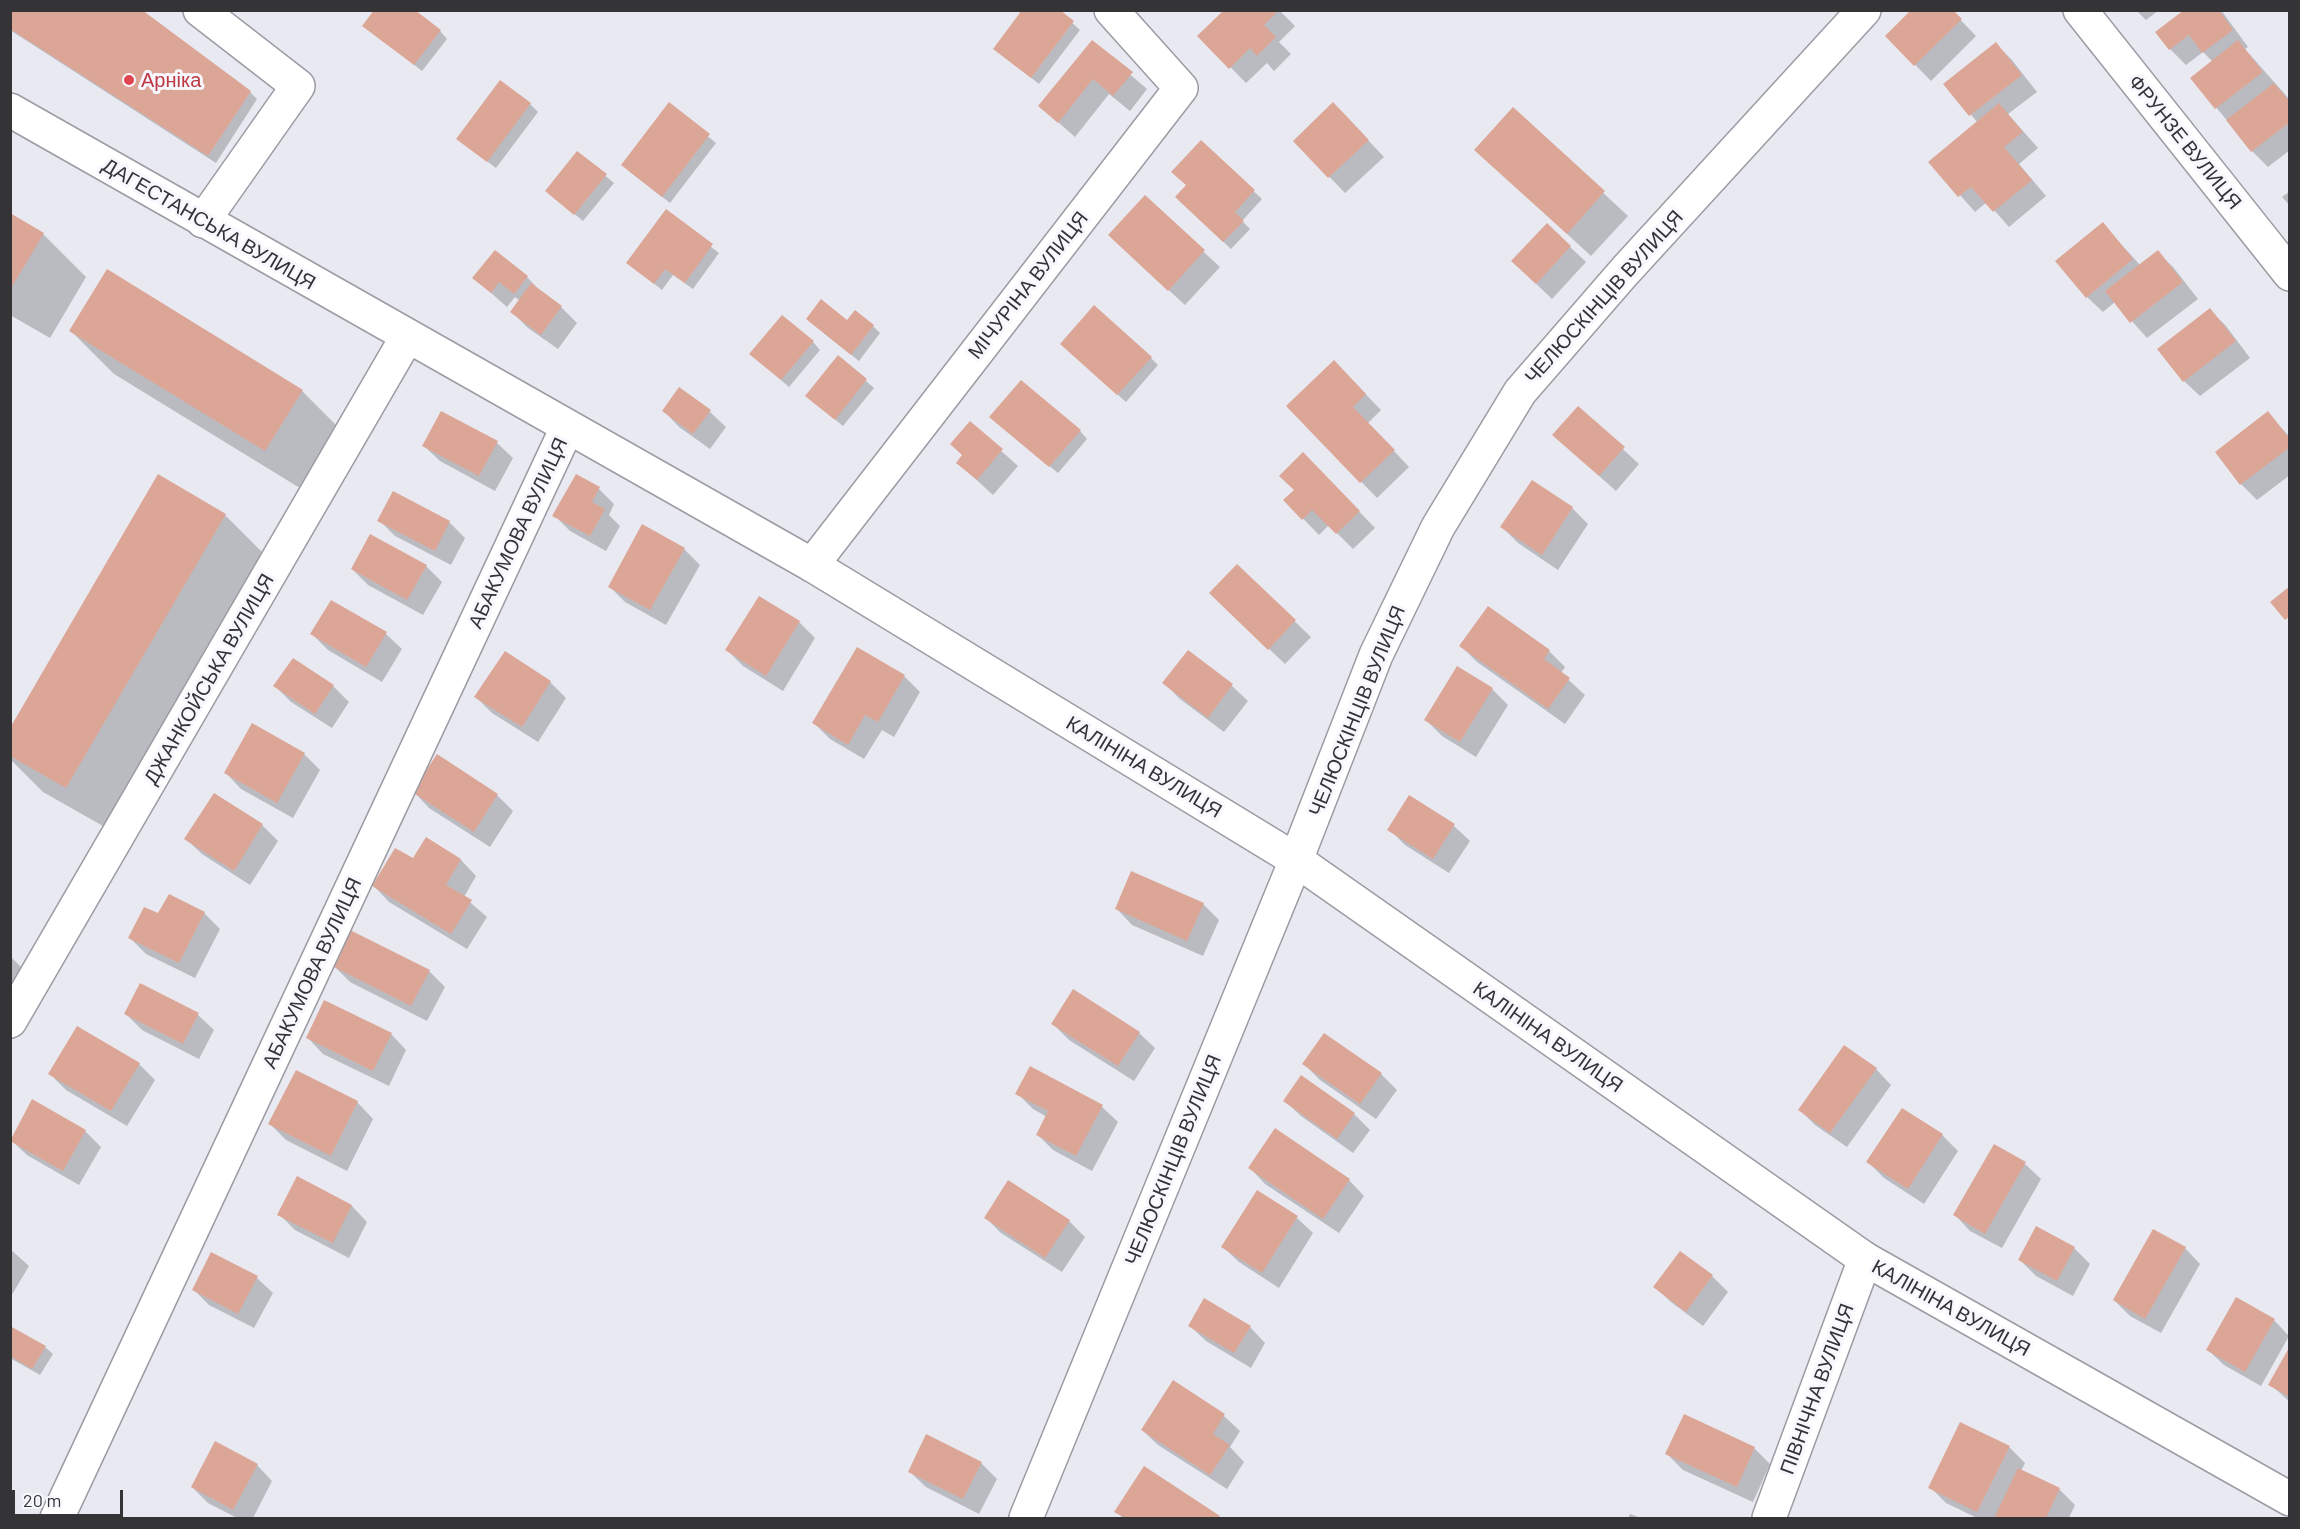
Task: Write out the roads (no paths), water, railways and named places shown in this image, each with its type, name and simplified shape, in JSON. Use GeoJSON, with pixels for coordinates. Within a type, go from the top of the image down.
{"type":"FeatureCollection","features":[{"type":"Feature","properties":{"kind":"street"},"geometry":{"type":"LineString","coordinates":[[200,10],[298,86],[203,221]]}},
{"type":"Feature","properties":{"kind":"street","name":"МІЧУРІНА ВУЛИЦЯ"},"geometry":{"type":"LineString","coordinates":[[812,566],[1181,88],[1111,10]]}},
{"type":"Feature","properties":{"kind":"street","name":"ЧЕЛЮСКІНЦІВ ВУЛИЦЯ"},"geometry":{"type":"LineString","coordinates":[[1026,1518],[1296,860],[1376,655],[1438,527],[1520,392],[1625,271],[1864,10]]}},
{"type":"Feature","properties":{"kind":"street","name":"ФРУНЗЕ ВУЛИЦЯ"},"geometry":{"type":"LineString","coordinates":[[2080,10],[2289,274]]}},
{"type":"Feature","properties":{"kind":"street","name":"ДАГЕСТАНСЬКА ВУЛИЦЯ"},"geometry":{"type":"LineString","coordinates":[[10,110],[567,428]]}},
{"type":"Feature","properties":{"kind":"street","name":"ДЖАНКОЙСЬКА ВУЛИЦЯ"},"geometry":{"type":"LineString","coordinates":[[10,1021],[407,337]]}},
{"type":"Feature","properties":{"kind":"street","name":"КАЛІНІНА ВУЛИЦЯ"},"geometry":{"type":"LineString","coordinates":[[567,428],[812,566],[1296,860],[1864,1259],[2289,1499]]}},
{"type":"Feature","properties":{"kind":"street","name":"АБАКУМОВА ВУЛИЦЯ"},"geometry":{"type":"LineString","coordinates":[[57,1518],[567,428]]}},
{"type":"Feature","properties":{"kind":"street","name":"ПІВНІЧНА ВУЛИЦЯ"},"geometry":{"type":"LineString","coordinates":[[1769,1518],[1864,1259]]}},
{"type":"Feature","properties":{"kind":"place","name":"Арніка"},"geometry":{"type":"Point","coordinates":[129,80]}}]}
